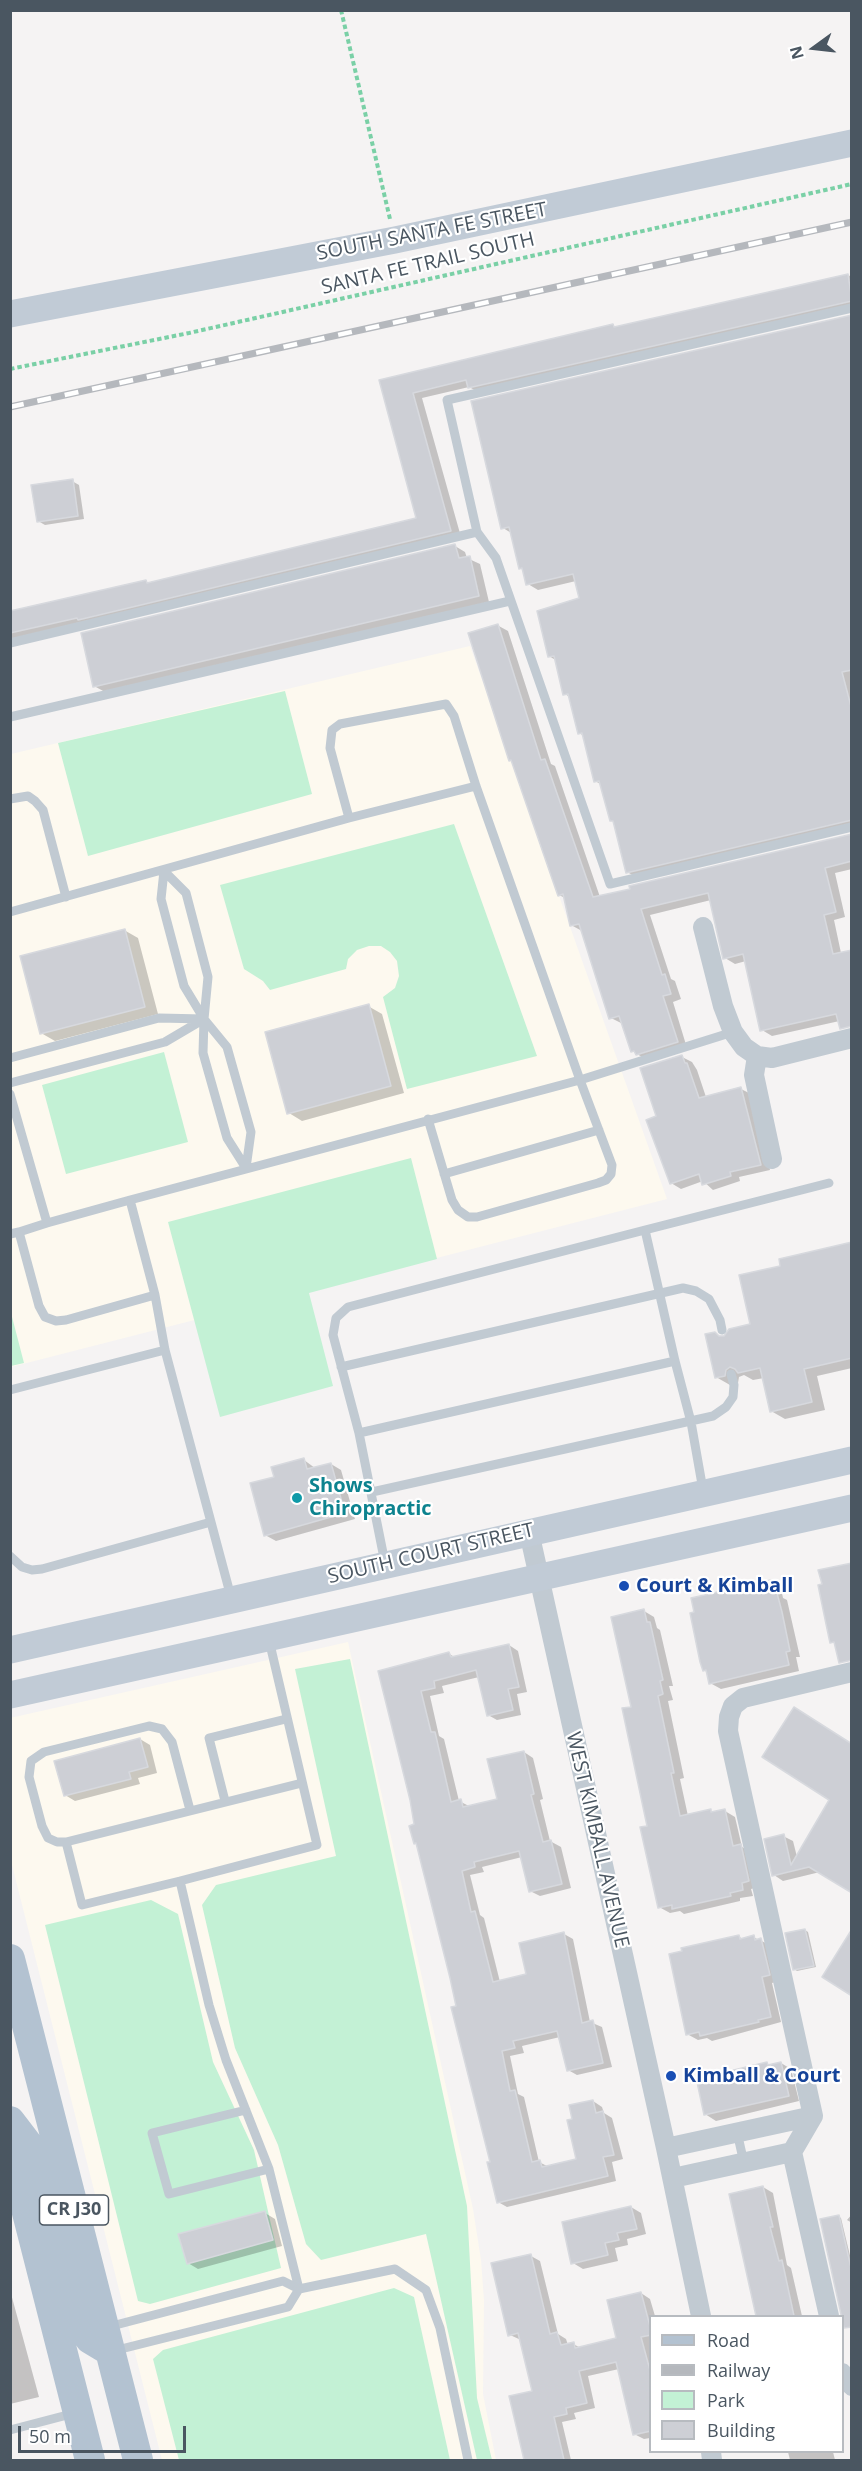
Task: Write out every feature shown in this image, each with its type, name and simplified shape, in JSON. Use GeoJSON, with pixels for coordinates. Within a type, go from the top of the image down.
{"type":"FeatureCollection","features":[{"type":"Feature","properties":{"kind":"main road","name":"CR J30"},"geometry":{"type":"LineString","coordinates":[[10,1959],[138,2460]]}},
{"type":"Feature","properties":{"kind":"main road"},"geometry":{"type":"LineString","coordinates":[[10,2121],[36,2156],[80,2325],[90,2339],[107,2340]]}},
{"type":"Feature","properties":{"kind":"main road","name":"CR J30"},"geometry":{"type":"LineString","coordinates":[[10,2146],[15,2181],[90,2460]]}},
{"type":"Feature","properties":{"kind":"street","name":"SOUTH SANTA FE STREET"},"geometry":{"type":"LineString","coordinates":[[10,314],[395,240],[852,144]]}},
{"type":"Feature","properties":{"kind":"street"},"geometry":{"type":"LineString","coordinates":[[703,927],[723,1006],[733,1032],[744,1047],[757,1056],[772,1058],[852,1038]]}},
{"type":"Feature","properties":{"kind":"street"},"geometry":{"type":"LineString","coordinates":[[757,1056],[754,1075],[772,1159]]}},
{"type":"Feature","properties":{"kind":"street","name":"SOUTH COURT STREET"},"geometry":{"type":"LineString","coordinates":[[10,1650],[852,1460]]}},
{"type":"Feature","properties":{"kind":"street"},"geometry":{"type":"LineString","coordinates":[[10,1695],[852,1508]]}},
{"type":"Feature","properties":{"kind":"street","name":"WEST KIMBALL AVENUE"},"geometry":{"type":"LineString","coordinates":[[529,1532],[673,2178],[701,2315]]}},
{"type":"Feature","properties":{"kind":"street"},"geometry":{"type":"LineString","coordinates":[[829,2315],[792,2152],[813,2116],[728,1724],[734,1706],[742,1698],[852,1672]]}},
{"type":"Feature","properties":{"kind":"street"},"geometry":{"type":"LineString","coordinates":[[666,2148],[813,2116]]}},
{"type":"Feature","properties":{"kind":"street"},"geometry":{"type":"LineString","coordinates":[[673,2178],[792,2152]]}},
{"type":"Feature","properties":{"kind":"lane"},"geometry":{"type":"LineString","coordinates":[[852,308],[447,400],[477,532],[496,558],[610,884],[852,827]]}},
{"type":"Feature","properties":{"kind":"lane"},"geometry":{"type":"LineString","coordinates":[[10,643],[477,532]]}},
{"type":"Feature","properties":{"kind":"lane"},"geometry":{"type":"LineString","coordinates":[[10,717],[510,601]]}},
{"type":"Feature","properties":{"kind":"lane"},"geometry":{"type":"LineString","coordinates":[[349,818],[330,748],[332,730],[340,724],[446,704],[454,716],[476,786],[612,1165],[611,1174],[606,1180],[477,1217],[468,1217],[458,1210],[444,1174],[429,1119]]}},
{"type":"Feature","properties":{"kind":"lane"},"geometry":{"type":"LineString","coordinates":[[10,912],[349,818],[476,786]]}},
{"type":"Feature","properties":{"kind":"lane"},"geometry":{"type":"LineString","coordinates":[[10,799],[28,796],[43,810],[66,897]]}},
{"type":"Feature","properties":{"kind":"lane"},"geometry":{"type":"LineString","coordinates":[[164,871],[161,899],[184,986],[204,1019],[227,1047],[251,1132],[246,1168]]}},
{"type":"Feature","properties":{"kind":"lane"},"geometry":{"type":"LineString","coordinates":[[164,871],[186,893],[208,977],[203,1053],[227,1138],[246,1168]]}},
{"type":"Feature","properties":{"kind":"lane"},"geometry":{"type":"LineString","coordinates":[[10,1058],[159,1018],[204,1019]]}},
{"type":"Feature","properties":{"kind":"lane"},"geometry":{"type":"LineString","coordinates":[[10,1083],[165,1042],[204,1019]]}},
{"type":"Feature","properties":{"kind":"lane"},"geometry":{"type":"LineString","coordinates":[[155,1295],[66,1320],[56,1321],[45,1317],[39,1306],[15,1233],[246,1168],[580,1080],[733,1032]]}},
{"type":"Feature","properties":{"kind":"lane"},"geometry":{"type":"LineString","coordinates":[[10,1094],[47,1223]]}},
{"type":"Feature","properties":{"kind":"lane"},"geometry":{"type":"LineString","coordinates":[[444,1174],[599,1130]]}},
{"type":"Feature","properties":{"kind":"lane"},"geometry":{"type":"LineString","coordinates":[[385,1565],[372,1492],[340,1367],[333,1325],[336,1318],[348,1307],[829,1183]]}},
{"type":"Feature","properties":{"kind":"lane"},"geometry":{"type":"LineString","coordinates":[[130,1200],[155,1295],[165,1350],[231,1599]]}},
{"type":"Feature","properties":{"kind":"lane"},"geometry":{"type":"LineString","coordinates":[[645,1230],[691,1422],[703,1493]]}},
{"type":"Feature","properties":{"kind":"lane"},"geometry":{"type":"LineString","coordinates":[[340,1367],[683,1288],[696,1291],[709,1299],[720,1320],[722,1330]]}},
{"type":"Feature","properties":{"kind":"lane"},"geometry":{"type":"LineString","coordinates":[[10,1390],[165,1350]]}},
{"type":"Feature","properties":{"kind":"lane"},"geometry":{"type":"LineString","coordinates":[[358,1433],[675,1361]]}},
{"type":"Feature","properties":{"kind":"lane"},"geometry":{"type":"LineString","coordinates":[[372,1492],[713,1416],[726,1407],[733,1397],[732,1374]]}},
{"type":"Feature","properties":{"kind":"lane"},"geometry":{"type":"LineString","coordinates":[[10,1556],[22,1567],[32,1570],[42,1569],[211,1522]]}},
{"type":"Feature","properties":{"kind":"lane"},"geometry":{"type":"LineString","coordinates":[[66,1842],[82,1905],[317,1845],[269,1638]]}},
{"type":"Feature","properties":{"kind":"lane"},"geometry":{"type":"LineString","coordinates":[[225,1801],[209,1738],[286,1719]]}},
{"type":"Feature","properties":{"kind":"lane"},"geometry":{"type":"LineString","coordinates":[[190,1810],[172,1742],[162,1730],[149,1726],[44,1752],[31,1761],[29,1777],[42,1826],[48,1838],[57,1842],[66,1842],[302,1783]]}},
{"type":"Feature","properties":{"kind":"lane"},"geometry":{"type":"LineString","coordinates":[[107,2340],[288,2307],[299,2289],[269,2169],[226,2060],[209,2005],[180,1881]]}},
{"type":"Feature","properties":{"kind":"lane"},"geometry":{"type":"LineString","coordinates":[[246,2110],[152,2133],[169,2194],[269,2169]]}},
{"type":"Feature","properties":{"kind":"lane"},"geometry":{"type":"LineString","coordinates":[[736,2132],[744,2163]]}},
{"type":"Feature","properties":{"kind":"lane"},"geometry":{"type":"LineString","coordinates":[[107,2340],[283,2282],[299,2289],[395,2269],[426,2290],[440,2328],[468,2460]]}},
{"type":"Feature","properties":{"kind":"lane"},"geometry":{"type":"LineString","coordinates":[[10,2430],[77,2412]]}},
{"type":"Feature","properties":{"kind":"path"},"geometry":{"type":"LineString","coordinates":[[341,10],[395,240]]}},
{"type":"Feature","properties":{"kind":"path","name":"SANTA FE TRAIL SOUTH"},"geometry":{"type":"LineString","coordinates":[[10,369],[189,333],[852,184]]}},
{"type":"Feature","properties":{"kind":"shaded area"},"geometry":{"type":"Polygon","coordinates":[[[470,646],[667,1199],[11,1367],[11,754],[470,646]]]}},
{"type":"Feature","properties":{"kind":"shaded area"},"geometry":{"type":"Polygon","coordinates":[[[348,1642],[473,2209],[481,2260],[484,2300],[483,2394],[496,2460],[162,2460],[11,1861],[10,1718],[348,1642]]]}},
{"type":"Feature","properties":{"kind":"green space"},"geometry":{"type":"Polygon","coordinates":[[[285,691],[312,794],[88,856],[58,743],[285,691]]]}},
{"type":"Feature","properties":{"kind":"green space"},"geometry":{"type":"Polygon","coordinates":[[[454,824],[537,1056],[407,1089],[383,997],[395,988],[399,976],[397,961],[390,952],[381,946],[369,946],[357,950],[348,959],[346,969],[270,990],[263,981],[244,969],[220,885],[454,824]]]}},
{"type":"Feature","properties":{"kind":"green space"},"geometry":{"type":"Polygon","coordinates":[[[164,1052],[188,1142],[66,1174],[42,1085],[164,1052]]]}},
{"type":"Feature","properties":{"kind":"green space"},"geometry":{"type":"Polygon","coordinates":[[[411,1158],[437,1259],[309,1293],[333,1386],[220,1417],[168,1222],[411,1158]]]}},
{"type":"Feature","properties":{"kind":"green space"},"geometry":{"type":"Polygon","coordinates":[[[11,1313],[24,1363],[10,1366],[11,1313]]]}},
{"type":"Feature","properties":{"kind":"green space"},"geometry":{"type":"Polygon","coordinates":[[[350,1659],[467,2206],[477,2398],[492,2460],[477,2460],[426,2234],[321,2260],[306,2244],[278,2145],[235,2048],[202,1905],[216,1885],[336,1856],[295,1669],[350,1659]]]}},
{"type":"Feature","properties":{"kind":"green space"},"geometry":{"type":"Polygon","coordinates":[[[151,1900],[178,1914],[213,2062],[254,2150],[281,2268],[150,2304],[138,2301],[45,1925],[151,1900]]]}},
{"type":"Feature","properties":{"kind":"green space"},"geometry":{"type":"Polygon","coordinates":[[[394,2288],[414,2297],[450,2460],[179,2460],[153,2359],[163,2350],[394,2288]]]}},
{"type":"Feature","properties":{"kind":"building"},"geometry":{"type":"Polygon","coordinates":[[[848,274],[852,301],[468,388],[466,380],[413,393],[451,531],[78,620],[77,618],[10,633],[10,611],[146,580],[147,583],[416,518],[379,380],[613,324],[614,327],[848,274]]]}},
{"type":"Feature","properties":{"kind":"building"},"geometry":{"type":"Polygon","coordinates":[[[852,315],[852,670],[842,672],[852,710],[852,820],[626,873],[613,821],[610,821],[599,781],[594,782],[582,733],[578,734],[568,694],[563,695],[554,656],[548,657],[537,611],[579,598],[573,574],[526,585],[522,568],[519,569],[509,527],[501,529],[471,401],[852,315]]]}},
{"type":"Feature","properties":{"kind":"building"},"geometry":{"type":"Polygon","coordinates":[[[73,479],[78,516],[37,522],[31,485],[73,479]]]}},
{"type":"Feature","properties":{"kind":"building"},"geometry":{"type":"Polygon","coordinates":[[[455,544],[459,558],[470,556],[479,596],[93,687],[81,633],[455,544]]]}},
{"type":"Feature","properties":{"kind":"building"},"geometry":{"type":"Polygon","coordinates":[[[498,624],[541,760],[545,759],[593,897],[630,889],[629,886],[852,834],[852,861],[825,868],[836,912],[824,915],[833,954],[852,950],[852,1026],[840,1029],[836,1014],[760,1031],[743,954],[723,959],[708,893],[641,909],[662,975],[665,974],[671,994],[663,996],[678,1042],[636,1055],[634,1051],[631,1052],[619,1016],[609,1019],[579,924],[570,926],[563,894],[558,896],[511,760],[509,761],[468,633],[498,624]]]}},
{"type":"Feature","properties":{"kind":"building"},"geometry":{"type":"Polygon","coordinates":[[[125,929],[145,1007],[40,1034],[20,956],[125,929]]]}},
{"type":"Feature","properties":{"kind":"building"},"geometry":{"type":"Polygon","coordinates":[[[369,1004],[391,1086],[287,1114],[265,1032],[369,1004]]]}},
{"type":"Feature","properties":{"kind":"building"},"geometry":{"type":"Polygon","coordinates":[[[682,1055],[699,1098],[741,1087],[761,1165],[730,1172],[731,1176],[702,1185],[699,1174],[670,1184],[646,1120],[656,1116],[640,1068],[682,1055]]]}},
{"type":"Feature","properties":{"kind":"building"},"geometry":{"type":"Polygon","coordinates":[[[852,1242],[852,1358],[804,1369],[812,1402],[770,1412],[760,1368],[738,1373],[730,1367],[726,1370],[725,1376],[715,1378],[705,1334],[715,1332],[719,1336],[724,1336],[729,1329],[750,1324],[739,1275],[780,1266],[779,1259],[852,1242]]]}},
{"type":"Feature","properties":{"kind":"building","name":"Shows Chiropractic"},"geometry":{"type":"Polygon","coordinates":[[[304,1458],[307,1469],[331,1463],[345,1513],[264,1536],[250,1483],[274,1477],[271,1467],[304,1458]]]}},
{"type":"Feature","properties":{"kind":"building"},"geometry":{"type":"Polygon","coordinates":[[[852,1563],[852,1660],[839,1663],[834,1642],[830,1643],[818,1585],[822,1584],[818,1570],[852,1563]]]}},
{"type":"Feature","properties":{"kind":"building"},"geometry":{"type":"Polygon","coordinates":[[[771,1580],[782,1612],[790,1651],[786,1652],[789,1665],[709,1684],[706,1670],[703,1671],[700,1662],[690,1613],[694,1612],[691,1598],[771,1580]]]}},
{"type":"Feature","properties":{"kind":"building"},"geometry":{"type":"Polygon","coordinates":[[[644,1609],[647,1622],[650,1622],[663,1680],[660,1681],[663,1694],[658,1696],[674,1773],[671,1773],[680,1816],[711,1809],[711,1812],[725,1809],[733,1846],[741,1844],[749,1881],[742,1883],[743,1890],[730,1893],[731,1896],[672,1909],[672,1905],[658,1908],[640,1827],[647,1826],[622,1708],[631,1707],[611,1617],[644,1609]]]}},
{"type":"Feature","properties":{"kind":"building"},"geometry":{"type":"Polygon","coordinates":[[[509,1644],[519,1687],[508,1689],[513,1710],[487,1716],[476,1670],[434,1681],[435,1688],[421,1691],[431,1732],[435,1732],[451,1802],[461,1799],[463,1807],[497,1799],[487,1759],[524,1751],[534,1794],[531,1795],[543,1842],[551,1840],[562,1884],[529,1892],[519,1851],[474,1862],[475,1867],[462,1871],[471,1912],[475,1911],[493,1982],[526,1974],[519,1943],[564,1932],[582,2023],[593,2020],[603,2063],[567,2071],[557,2031],[513,2041],[515,2048],[502,2051],[510,2091],[515,2090],[532,2162],[540,2160],[542,2167],[576,2159],[567,2120],[572,2119],[569,2105],[593,2100],[596,2113],[603,2111],[614,2155],[603,2157],[608,2176],[497,2203],[487,2162],[490,2162],[451,2007],[456,2006],[450,1978],[416,1843],[414,1844],[409,1826],[414,1824],[410,1800],[378,1671],[449,1652],[451,1657],[509,1644]]]}},
{"type":"Feature","properties":{"kind":"building"},"geometry":{"type":"Polygon","coordinates":[[[794,1707],[852,1744],[852,1893],[809,1867],[772,1876],[764,1839],[784,1834],[791,1865],[829,1800],[762,1757],[794,1707]]]}},
{"type":"Feature","properties":{"kind":"building"},"geometry":{"type":"Polygon","coordinates":[[[140,1738],[148,1767],[129,1772],[131,1779],[64,1796],[54,1761],[140,1738]]]}},
{"type":"Feature","properties":{"kind":"building"},"geometry":{"type":"Polygon","coordinates":[[[805,1929],[814,1966],[793,1970],[785,1933],[805,1929]]]}},
{"type":"Feature","properties":{"kind":"building"},"geometry":{"type":"Polygon","coordinates":[[[852,1929],[852,1996],[822,1977],[852,1929]]]}},
{"type":"Feature","properties":{"kind":"building"},"geometry":{"type":"Polygon","coordinates":[[[739,1935],[740,1939],[754,1935],[755,1940],[761,1938],[770,1975],[762,1977],[771,2017],[700,2036],[699,2032],[686,2035],[669,1954],[682,1951],[681,1948],[739,1935]]]}},
{"type":"Feature","properties":{"kind":"building"},"geometry":{"type":"Polygon","coordinates":[[[767,2062],[768,2065],[781,2062],[789,2096],[704,2115],[697,2082],[710,2079],[709,2076],[767,2062]]]}},
{"type":"Feature","properties":{"kind":"building"},"geometry":{"type":"Polygon","coordinates":[[[763,2186],[773,2227],[770,2227],[779,2261],[782,2260],[794,2315],[756,2315],[729,2194],[763,2186]]]}},
{"type":"Feature","properties":{"kind":"building"},"geometry":{"type":"Polygon","coordinates":[[[631,2206],[637,2229],[617,2233],[619,2240],[605,2243],[608,2255],[571,2264],[562,2222],[631,2206]]]}},
{"type":"Feature","properties":{"kind":"building"},"geometry":{"type":"Polygon","coordinates":[[[265,2211],[273,2240],[187,2264],[178,2234],[265,2211]]]}},
{"type":"Feature","properties":{"kind":"building"},"geometry":{"type":"Polygon","coordinates":[[[839,2215],[852,2272],[852,2327],[844,2328],[844,2315],[841,2315],[820,2219],[839,2215]]]}},
{"type":"Feature","properties":{"kind":"building"},"geometry":{"type":"Polygon","coordinates":[[[531,2254],[550,2334],[557,2332],[561,2345],[574,2342],[575,2348],[616,2338],[607,2300],[641,2292],[649,2322],[649,2335],[641,2337],[649,2367],[649,2431],[633,2435],[616,2362],[579,2371],[587,2403],[566,2408],[567,2414],[554,2417],[564,2460],[524,2460],[509,2396],[532,2391],[518,2333],[508,2336],[491,2263],[531,2254]]]}},
{"type":"Feature","properties":{"kind":"railway"},"geometry":{"type":"LineString","coordinates":[[10,407],[852,222]]}},
{"type":"Feature","properties":{"kind":"place","name":"Shows Chiropractic"},"geometry":{"type":"Point","coordinates":[297,1498]}},
{"type":"Feature","properties":{"kind":"place","name":"Court & Kimball"},"geometry":{"type":"Point","coordinates":[624,1586]}},
{"type":"Feature","properties":{"kind":"place","name":"Kimball & Court"},"geometry":{"type":"Point","coordinates":[671,2076]}}]}
